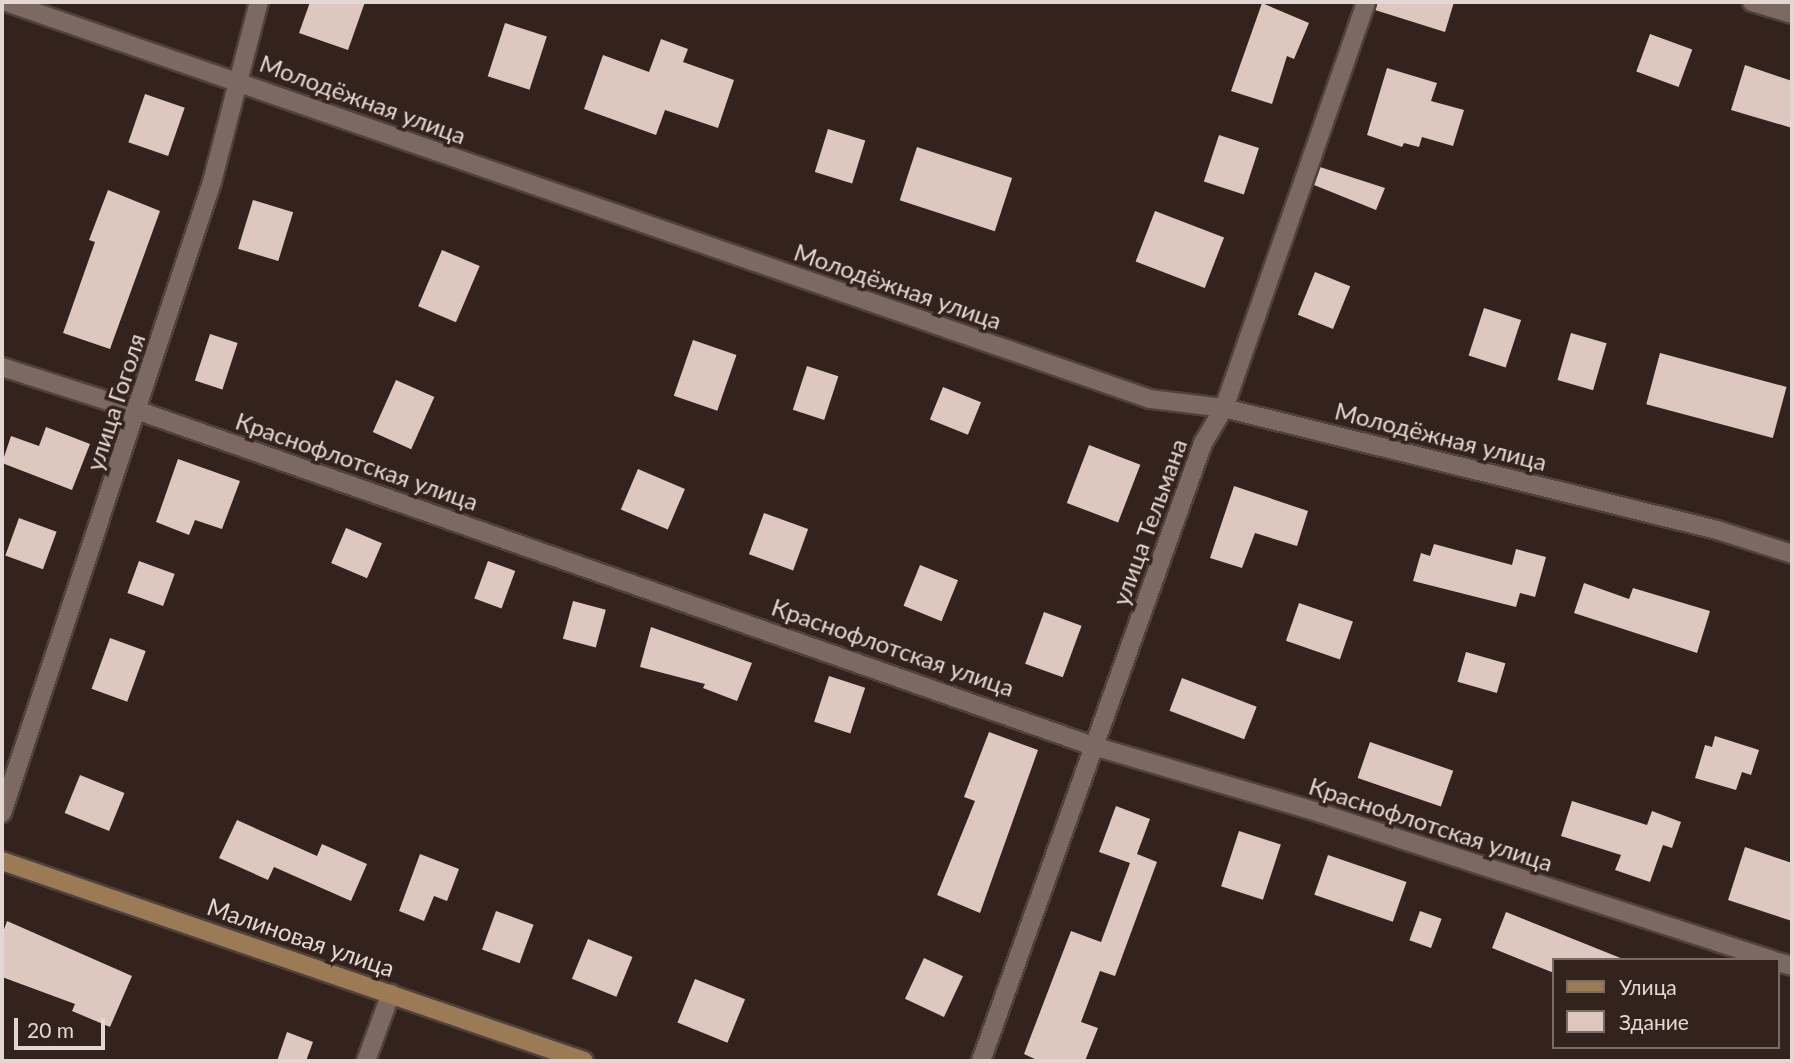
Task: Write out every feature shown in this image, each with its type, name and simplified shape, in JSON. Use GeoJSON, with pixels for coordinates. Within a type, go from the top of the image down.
{"type":"FeatureCollection","features":[{"type":"Feature","properties":{"kind":"street","name":"Молодёжная улица"},"geometry":{"type":"LineString","coordinates":[[6,2],[1150,399],[1224,408],[1717,530],[1792,554]]}},
{"type":"Feature","properties":{"kind":"street","name":"улица Гоголя"},"geometry":{"type":"LineString","coordinates":[[2,813],[139,411],[239,81],[259,2]]}},
{"type":"Feature","properties":{"kind":"street","name":"улица Тельмана"},"geometry":{"type":"LineString","coordinates":[[981,1061],[1203,443],[1224,408],[1366,2]]}},
{"type":"Feature","properties":{"kind":"street"},"geometry":{"type":"LineString","coordinates":[[1752,2],[1792,14]]}},
{"type":"Feature","properties":{"kind":"street","name":"Краснофлотская улица"},"geometry":{"type":"LineString","coordinates":[[2,367],[139,411],[1093,746],[1314,811],[1766,958]]}},
{"type":"Feature","properties":{"kind":"street","name":"Малиновая улица"},"geometry":{"type":"LineString","coordinates":[[2,861],[584,1061]]}},
{"type":"Feature","properties":{"kind":"street"},"geometry":{"type":"LineString","coordinates":[[366,1061],[391,993]]}},
{"type":"Feature","properties":{"kind":"building"},"geometry":{"type":"Polygon","coordinates":[[[310,2],[365,2],[348,50],[299,33],[310,2]]]}},
{"type":"Feature","properties":{"kind":"building"},"geometry":{"type":"Polygon","coordinates":[[[1377,2],[1454,2],[1445,32],[1375,10],[1377,2]]]}},
{"type":"Feature","properties":{"kind":"building"},"geometry":{"type":"Polygon","coordinates":[[[1262,3],[1309,23],[1294,59],[1287,56],[1272,104],[1231,91],[1262,3]]]}},
{"type":"Feature","properties":{"kind":"building"},"geometry":{"type":"Polygon","coordinates":[[[505,23],[547,37],[530,90],[488,76],[505,23]]]}},
{"type":"Feature","properties":{"kind":"building"},"geometry":{"type":"Polygon","coordinates":[[[1650,34],[1692,49],[1679,87],[1636,72],[1650,34]]]}},
{"type":"Feature","properties":{"kind":"building"},"geometry":{"type":"Polygon","coordinates":[[[661,39],[688,49],[683,62],[734,80],[718,128],[665,110],[656,135],[584,109],[603,55],[649,72],[661,39]]]}},
{"type":"Feature","properties":{"kind":"building"},"geometry":{"type":"Polygon","coordinates":[[[1745,65],[1792,81],[1792,128],[1731,110],[1745,65]]]}},
{"type":"Feature","properties":{"kind":"building"},"geometry":{"type":"Polygon","coordinates":[[[1387,68],[1437,83],[1431,101],[1464,110],[1453,146],[1422,137],[1419,147],[1404,143],[1402,147],[1367,135],[1387,68]]]}},
{"type":"Feature","properties":{"kind":"building"},"geometry":{"type":"Polygon","coordinates":[[[145,94],[185,108],[168,156],[128,142],[145,94]]]}},
{"type":"Feature","properties":{"kind":"building"},"geometry":{"type":"Polygon","coordinates":[[[828,129],[865,140],[852,183],[815,172],[828,129]]]}},
{"type":"Feature","properties":{"kind":"building"},"geometry":{"type":"Polygon","coordinates":[[[1219,135],[1259,148],[1244,195],[1204,182],[1219,135]]]}},
{"type":"Feature","properties":{"kind":"building"},"geometry":{"type":"Polygon","coordinates":[[[917,147],[1012,178],[995,231],[900,200],[917,147]]]}},
{"type":"Feature","properties":{"kind":"building"},"geometry":{"type":"Polygon","coordinates":[[[1320,167],[1385,188],[1376,210],[1314,185],[1320,167]]]}},
{"type":"Feature","properties":{"kind":"building"},"geometry":{"type":"Polygon","coordinates":[[[108,190],[160,211],[110,349],[63,333],[95,242],[89,240],[108,190]]]}},
{"type":"Feature","properties":{"kind":"building"},"geometry":{"type":"Polygon","coordinates":[[[253,200],[293,212],[278,261],[238,249],[253,200]]]}},
{"type":"Feature","properties":{"kind":"building"},"geometry":{"type":"Polygon","coordinates":[[[1155,211],[1224,238],[1205,288],[1136,261],[1155,211]]]}},
{"type":"Feature","properties":{"kind":"building"},"geometry":{"type":"Polygon","coordinates":[[[442,250],[480,266],[456,322],[418,306],[442,250]]]}},
{"type":"Feature","properties":{"kind":"building"},"geometry":{"type":"Polygon","coordinates":[[[1315,272],[1350,286],[1333,329],[1298,315],[1315,272]]]}},
{"type":"Feature","properties":{"kind":"building"},"geometry":{"type":"Polygon","coordinates":[[[1484,308],[1521,320],[1506,368],[1469,356],[1484,308]]]}},
{"type":"Feature","properties":{"kind":"building"},"geometry":{"type":"Polygon","coordinates":[[[1571,333],[1607,343],[1593,390],[1557,380],[1571,333]]]}},
{"type":"Feature","properties":{"kind":"building"},"geometry":{"type":"Polygon","coordinates":[[[210,334],[238,343],[222,390],[195,381],[210,334]]]}},
{"type":"Feature","properties":{"kind":"building"},"geometry":{"type":"Polygon","coordinates":[[[693,340],[736,355],[717,411],[674,396],[693,340]]]}},
{"type":"Feature","properties":{"kind":"building"},"geometry":{"type":"Polygon","coordinates":[[[1660,353],[1787,387],[1773,438],[1646,404],[1660,353]]]}},
{"type":"Feature","properties":{"kind":"building"},"geometry":{"type":"Polygon","coordinates":[[[807,366],[838,376],[824,420],[793,410],[807,366]]]}},
{"type":"Feature","properties":{"kind":"building"},"geometry":{"type":"Polygon","coordinates":[[[396,380],[434,397],[411,449],[373,432],[396,380]]]}},
{"type":"Feature","properties":{"kind":"building"},"geometry":{"type":"Polygon","coordinates":[[[943,387],[981,402],[968,435],[930,419],[943,387]]]}},
{"type":"Feature","properties":{"kind":"building"},"geometry":{"type":"Polygon","coordinates":[[[46,427],[90,444],[72,490],[2,463],[11,436],[39,446],[46,427]]]}},
{"type":"Feature","properties":{"kind":"building"},"geometry":{"type":"Polygon","coordinates":[[[1089,445],[1140,465],[1118,523],[1067,503],[1089,445]]]}},
{"type":"Feature","properties":{"kind":"building"},"geometry":{"type":"Polygon","coordinates":[[[178,459],[240,481],[222,529],[195,520],[189,535],[156,522],[178,459]]]}},
{"type":"Feature","properties":{"kind":"building"},"geometry":{"type":"Polygon","coordinates":[[[638,469],[685,489],[668,529],[621,510],[638,469]]]}},
{"type":"Feature","properties":{"kind":"building"},"geometry":{"type":"Polygon","coordinates":[[[1234,486],[1308,511],[1297,546],[1255,533],[1242,568],[1210,558],[1234,486]]]}},
{"type":"Feature","properties":{"kind":"building"},"geometry":{"type":"Polygon","coordinates":[[[764,513],[808,529],[793,570],[749,554],[764,513]]]}},
{"type":"Feature","properties":{"kind":"building"},"geometry":{"type":"Polygon","coordinates":[[[19,518],[57,532],[43,569],[5,556],[19,518]]]}},
{"type":"Feature","properties":{"kind":"building"},"geometry":{"type":"Polygon","coordinates":[[[346,528],[382,543],[367,578],[331,563],[346,528]]]}},
{"type":"Feature","properties":{"kind":"building"},"geometry":{"type":"Polygon","coordinates":[[[1434,544],[1512,565],[1516,549],[1546,557],[1535,597],[1520,593],[1516,607],[1413,581],[1421,553],[1430,556],[1434,544]]]}},
{"type":"Feature","properties":{"kind":"building"},"geometry":{"type":"Polygon","coordinates":[[[139,561],[175,574],[163,606],[127,593],[139,561]]]}},
{"type":"Feature","properties":{"kind":"building"},"geometry":{"type":"Polygon","coordinates":[[[488,561],[515,571],[502,609],[474,599],[488,561]]]}},
{"type":"Feature","properties":{"kind":"building"},"geometry":{"type":"Polygon","coordinates":[[[920,565],[958,580],[942,621],[904,606],[920,565]]]}},
{"type":"Feature","properties":{"kind":"building"},"geometry":{"type":"Polygon","coordinates":[[[1584,583],[1629,599],[1633,588],[1710,611],[1697,653],[1574,613],[1584,583]]]}},
{"type":"Feature","properties":{"kind":"building"},"geometry":{"type":"Polygon","coordinates":[[[573,601],[606,610],[596,647],[563,639],[573,601]]]}},
{"type":"Feature","properties":{"kind":"building"},"geometry":{"type":"Polygon","coordinates":[[[1299,603],[1353,622],[1340,659],[1286,641],[1299,603]]]}},
{"type":"Feature","properties":{"kind":"building"},"geometry":{"type":"Polygon","coordinates":[[[1044,612],[1082,626],[1063,677],[1025,664],[1044,612]]]}},
{"type":"Feature","properties":{"kind":"building"},"geometry":{"type":"Polygon","coordinates":[[[651,627],[752,663],[737,701],[703,688],[705,684],[640,667],[651,627]]]}},
{"type":"Feature","properties":{"kind":"building"},"geometry":{"type":"Polygon","coordinates":[[[110,638],[146,651],[127,702],[92,689],[110,638]]]}},
{"type":"Feature","properties":{"kind":"building"},"geometry":{"type":"Polygon","coordinates":[[[1466,652],[1505,663],[1497,693],[1457,682],[1466,652]]]}},
{"type":"Feature","properties":{"kind":"building"},"geometry":{"type":"Polygon","coordinates":[[[829,676],[865,688],[850,733],[814,722],[829,676]]]}},
{"type":"Feature","properties":{"kind":"building"},"geometry":{"type":"Polygon","coordinates":[[[1182,678],[1257,707],[1244,739],[1169,711],[1182,678]]]}},
{"type":"Feature","properties":{"kind":"building"},"geometry":{"type":"Polygon","coordinates":[[[989,732],[1038,750],[980,913],[937,895],[975,801],[964,797],[989,732]]]}},
{"type":"Feature","properties":{"kind":"building"},"geometry":{"type":"Polygon","coordinates":[[[1715,736],[1759,750],[1751,775],[1742,772],[1736,790],[1695,778],[1705,745],[1712,747],[1715,736]]]}},
{"type":"Feature","properties":{"kind":"building"},"geometry":{"type":"Polygon","coordinates":[[[1370,742],[1453,771],[1441,807],[1358,778],[1370,742]]]}},
{"type":"Feature","properties":{"kind":"building"},"geometry":{"type":"Polygon","coordinates":[[[80,775],[125,793],[109,831],[65,813],[80,775]]]}},
{"type":"Feature","properties":{"kind":"building"},"geometry":{"type":"Polygon","coordinates":[[[1572,801],[1647,825],[1652,811],[1681,822],[1672,848],[1663,845],[1650,882],[1615,870],[1621,855],[1561,836],[1572,801]]]}},
{"type":"Feature","properties":{"kind":"building"},"geometry":{"type":"Polygon","coordinates":[[[1116,806],[1150,819],[1137,854],[1157,862],[1115,976],[1100,971],[1081,1022],[1098,1028],[1085,1061],[1039,1061],[1024,1054],[1071,931],[1101,942],[1130,863],[1099,852],[1116,806]]]}},
{"type":"Feature","properties":{"kind":"building"},"geometry":{"type":"Polygon","coordinates":[[[237,820],[317,856],[322,844],[367,864],[351,901],[274,867],[268,880],[219,858],[237,820]]]}},
{"type":"Feature","properties":{"kind":"building"},"geometry":{"type":"Polygon","coordinates":[[[1239,831],[1281,845],[1263,900],[1221,886],[1239,831]]]}},
{"type":"Feature","properties":{"kind":"building"},"geometry":{"type":"Polygon","coordinates":[[[1745,847],[1792,863],[1792,921],[1728,900],[1745,847]]]}},
{"type":"Feature","properties":{"kind":"building"},"geometry":{"type":"Polygon","coordinates":[[[420,854],[459,869],[447,901],[434,896],[424,921],[399,911],[420,854]]]}},
{"type":"Feature","properties":{"kind":"building"},"geometry":{"type":"Polygon","coordinates":[[[1328,855],[1406,882],[1393,922],[1314,895],[1328,855]]]}},
{"type":"Feature","properties":{"kind":"building"},"geometry":{"type":"Polygon","coordinates":[[[496,911],[534,925],[520,963],[482,950],[496,911]]]}},
{"type":"Feature","properties":{"kind":"building"},"geometry":{"type":"Polygon","coordinates":[[[1420,911],[1442,919],[1431,948],[1409,940],[1420,911]]]}},
{"type":"Feature","properties":{"kind":"building"},"geometry":{"type":"Polygon","coordinates":[[[1506,912],[1621,958],[1552,958],[1552,972],[1492,948],[1506,912]]]}},
{"type":"Feature","properties":{"kind":"building"},"geometry":{"type":"Polygon","coordinates":[[[7,921],[132,976],[110,1027],[72,1011],[75,1004],[2,977],[2,935],[7,921]]]}},
{"type":"Feature","properties":{"kind":"building"},"geometry":{"type":"Polygon","coordinates":[[[588,939],[633,957],[616,997],[572,979],[588,939]]]}},
{"type":"Feature","properties":{"kind":"building"},"geometry":{"type":"Polygon","coordinates":[[[924,958],[963,976],[944,1017],[905,999],[924,958]]]}},
{"type":"Feature","properties":{"kind":"building"},"geometry":{"type":"Polygon","coordinates":[[[695,979],[745,999],[727,1043],[677,1023],[695,979]]]}},
{"type":"Feature","properties":{"kind":"building"},"geometry":{"type":"Polygon","coordinates":[[[287,1032],[313,1042],[306,1061],[277,1061],[287,1032]]]}}]}
